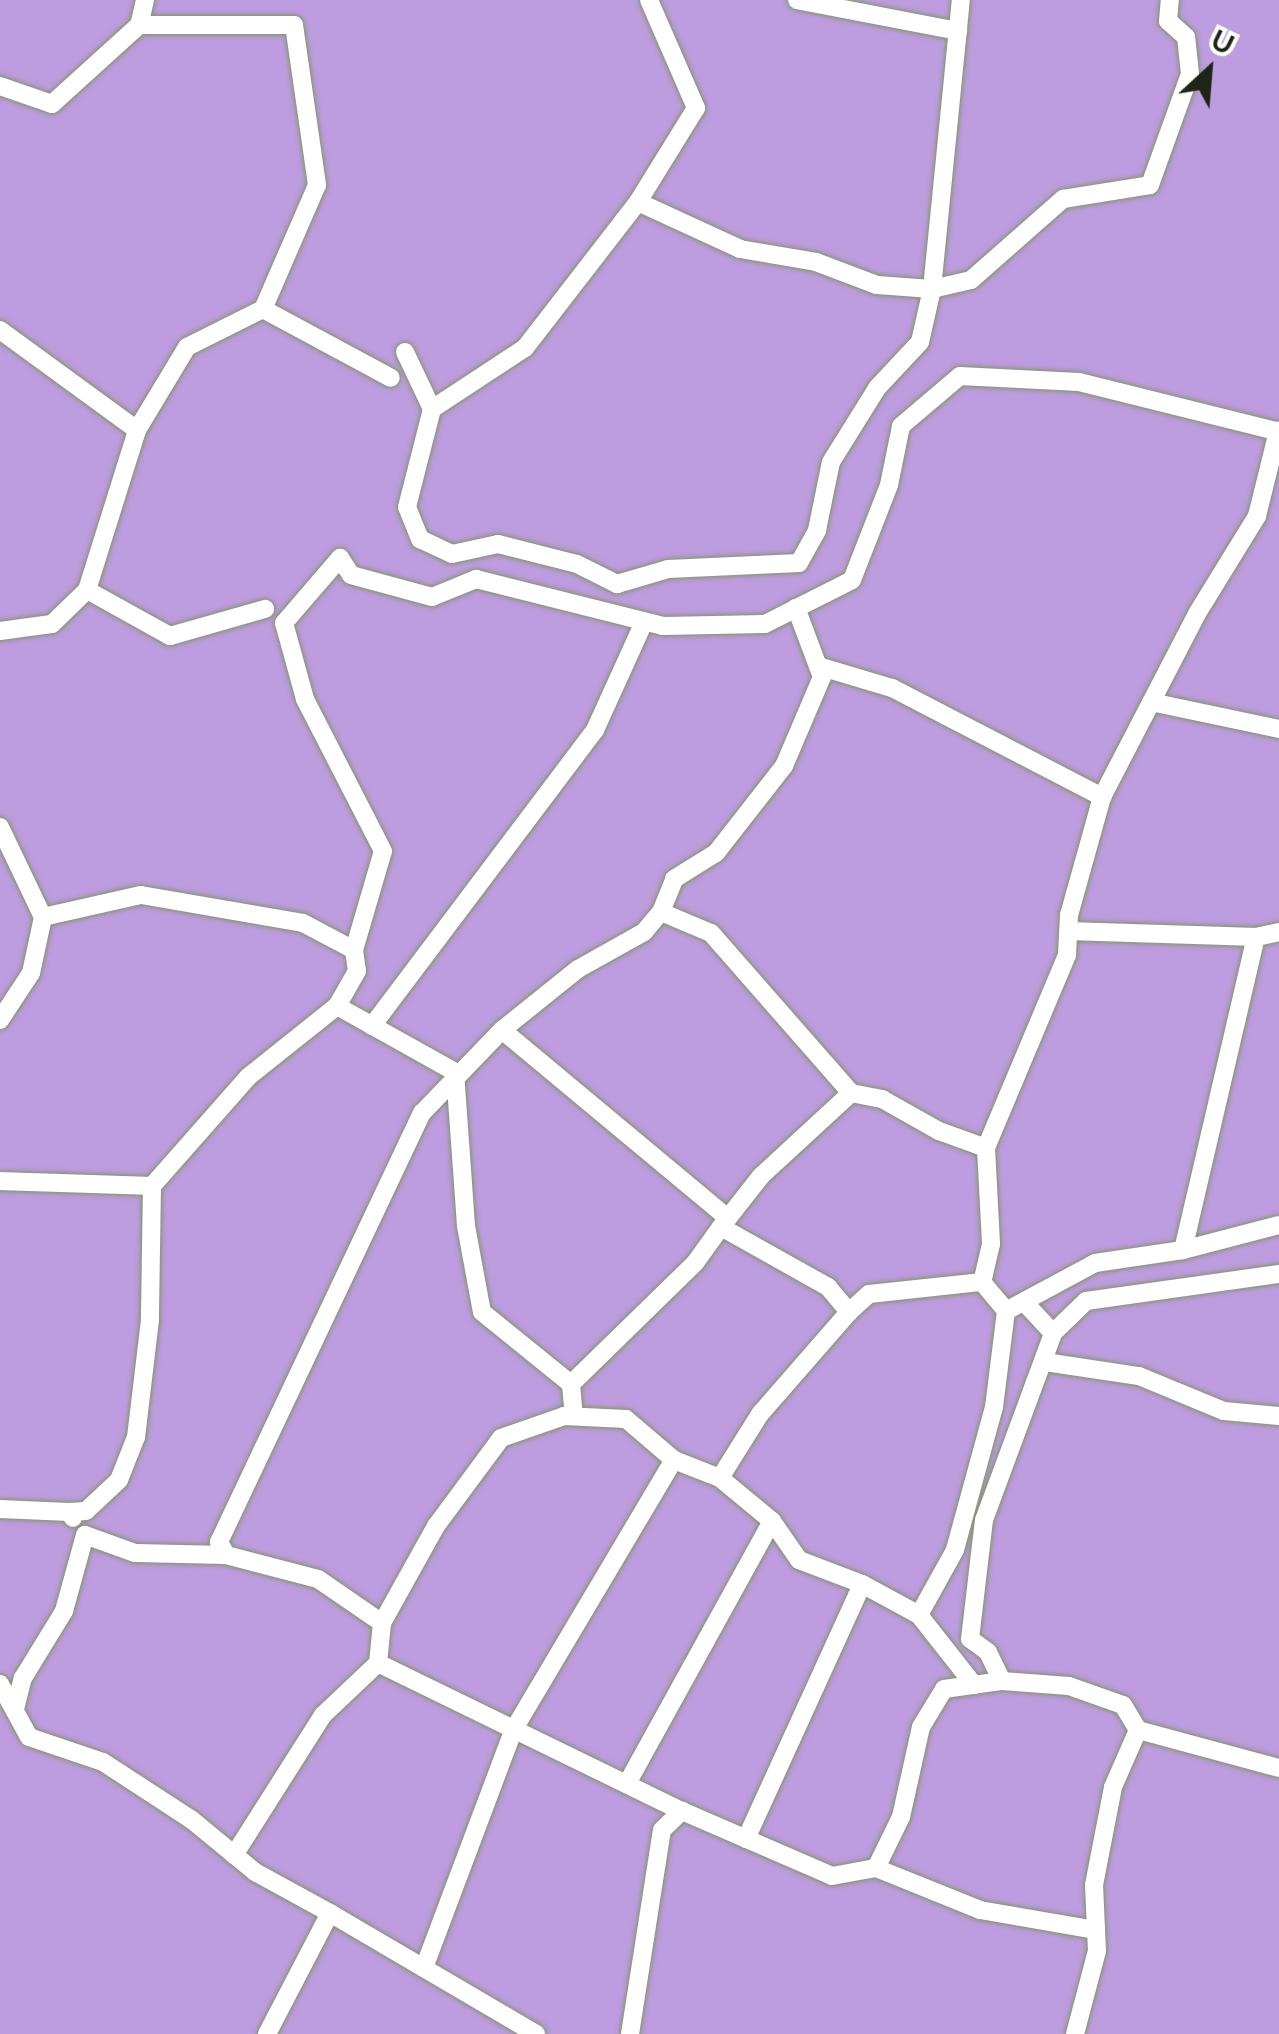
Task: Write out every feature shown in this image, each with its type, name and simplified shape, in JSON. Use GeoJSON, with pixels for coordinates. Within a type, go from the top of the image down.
{"type":"FeatureCollection","features":[{"type":"Feature","properties":{"kind":"lane"},"geometry":{"type":"LineString","coordinates":[[0,86],[52,104],[139,24],[144,0]]}},
{"type":"Feature","properties":{"kind":"lane"},"geometry":{"type":"LineString","coordinates":[[432,409],[525,348],[638,202],[696,108],[649,0]]}},
{"type":"Feature","properties":{"kind":"lane"},"geometry":{"type":"LineString","coordinates":[[797,0],[958,31]]}},
{"type":"Feature","properties":{"kind":"lane"},"geometry":{"type":"LineString","coordinates":[[406,352],[432,409],[407,507],[420,539],[452,554],[498,544],[577,564],[617,584],[668,569],[799,563],[817,530],[832,462],[877,388],[920,342],[932,289],[961,0]]}},
{"type":"Feature","properties":{"kind":"lane"},"geometry":{"type":"LineString","coordinates":[[638,202],[740,249],[816,262],[877,286],[932,289],[971,280],[1063,199],[1150,185],[1190,74],[1186,37],[1168,21],[1170,0]]}},
{"type":"Feature","properties":{"kind":"lane"},"geometry":{"type":"LineString","coordinates":[[0,631],[52,624],[87,590],[137,430],[187,347],[263,308],[317,185],[294,25],[139,24]]}},
{"type":"Feature","properties":{"kind":"lane"},"geometry":{"type":"LineString","coordinates":[[263,308],[390,378]]}},
{"type":"Feature","properties":{"kind":"lane"},"geometry":{"type":"LineString","coordinates":[[0,330],[137,430]]}},
{"type":"Feature","properties":{"kind":"lane"},"geometry":{"type":"LineString","coordinates":[[0,1509],[86,1511],[118,1480],[136,1437],[150,1320],[152,1186],[248,1077],[337,1006],[357,971],[354,950],[383,852],[305,699],[284,623],[340,558],[351,575],[432,597],[476,579],[644,622],[765,624],[852,580],[889,485],[900,426],[960,376],[1079,382],[1279,432],[1258,516],[1151,702],[1102,797],[1068,931],[1067,956],[986,1148],[991,1244],[982,1282]]}},
{"type":"Feature","properties":{"kind":"lane"},"geometry":{"type":"LineString","coordinates":[[87,590],[170,636],[265,609]]}},
{"type":"Feature","properties":{"kind":"lane"},"geometry":{"type":"LineString","coordinates":[[226,1555],[219,1542],[422,1114],[455,1072],[502,1030],[578,969],[644,932],[661,912],[674,880],[716,853],[784,766],[822,677],[796,608]]}},
{"type":"Feature","properties":{"kind":"lane"},"geometry":{"type":"LineString","coordinates":[[372,1026],[595,730],[644,622]]}},
{"type":"Feature","properties":{"kind":"lane"},"geometry":{"type":"LineString","coordinates":[[818,666],[892,688],[1102,797]]}},
{"type":"Feature","properties":{"kind":"lane"},"geometry":{"type":"LineString","coordinates":[[1151,702],[1279,728]]}},
{"type":"Feature","properties":{"kind":"lane"},"geometry":{"type":"LineString","coordinates":[[0,827],[43,917],[32,973],[0,1020]]}},
{"type":"Feature","properties":{"kind":"lane"},"geometry":{"type":"LineString","coordinates":[[43,917],[142,894],[302,924],[354,950]]}},
{"type":"Feature","properties":{"kind":"lane"},"geometry":{"type":"LineString","coordinates":[[661,912],[711,933],[851,1093],[882,1099],[940,1131],[986,1148]]}},
{"type":"Feature","properties":{"kind":"lane"},"geometry":{"type":"LineString","coordinates":[[1068,931],[1256,936],[1279,932]]}},
{"type":"Feature","properties":{"kind":"lane"},"geometry":{"type":"LineString","coordinates":[[1183,1250],[1256,936]]}},
{"type":"Feature","properties":{"kind":"lane"},"geometry":{"type":"LineString","coordinates":[[337,1006],[455,1072]]}},
{"type":"Feature","properties":{"kind":"lane"},"geometry":{"type":"LineString","coordinates":[[502,1030],[725,1223],[828,1287],[849,1312]]}},
{"type":"Feature","properties":{"kind":"lane"},"geometry":{"type":"LineString","coordinates":[[455,1072],[466,1226],[482,1312],[572,1384],[574,1416]]}},
{"type":"Feature","properties":{"kind":"lane"},"geometry":{"type":"LineString","coordinates":[[572,1384],[695,1263],[761,1176],[851,1093]]}},
{"type":"Feature","properties":{"kind":"lane"},"geometry":{"type":"LineString","coordinates":[[0,1182],[152,1186]]}},
{"type":"Feature","properties":{"kind":"lane"},"geometry":{"type":"LineString","coordinates":[[1006,1311],[1095,1263],[1183,1250],[1279,1225]]}},
{"type":"Feature","properties":{"kind":"lane"},"geometry":{"type":"LineString","coordinates":[[1002,1681],[988,1652],[970,1640],[984,1520],[1053,1333],[1086,1301],[1279,1274]]}},
{"type":"Feature","properties":{"kind":"lane"},"geometry":{"type":"LineString","coordinates":[[919,1615],[955,1550],[994,1407],[1006,1311],[982,1282]]}},
{"type":"Feature","properties":{"kind":"lane"},"geometry":{"type":"LineString","coordinates":[[720,1478],[760,1414],[869,1294],[982,1282]]}},
{"type":"Feature","properties":{"kind":"lane"},"geometry":{"type":"LineString","coordinates":[[1026,1303],[1053,1333]]}},
{"type":"Feature","properties":{"kind":"lane"},"geometry":{"type":"LineString","coordinates":[[1045,1362],[1139,1376],[1224,1411],[1279,1416]]}},
{"type":"Feature","properties":{"kind":"lane"},"geometry":{"type":"LineString","coordinates":[[234,1854],[323,1714],[378,1663],[382,1623],[436,1526],[502,1438],[574,1416],[626,1418],[674,1460],[720,1478],[772,1520],[798,1560],[862,1584],[919,1615],[974,1685]]}},
{"type":"Feature","properties":{"kind":"lane"},"geometry":{"type":"LineString","coordinates":[[424,1968],[514,1729],[674,1460]]}},
{"type":"Feature","properties":{"kind":"lane"},"geometry":{"type":"LineString","coordinates":[[69,1512],[86,1535],[135,1552],[226,1555],[318,1579],[382,1623]]}},
{"type":"Feature","properties":{"kind":"lane"},"geometry":{"type":"LineString","coordinates":[[627,1784],[772,1520]]}},
{"type":"Feature","properties":{"kind":"lane"},"geometry":{"type":"LineString","coordinates":[[15,1709],[23,1678],[64,1611],[86,1535]]}},
{"type":"Feature","properties":{"kind":"lane"},"geometry":{"type":"LineString","coordinates":[[746,1840],[862,1584]]}},
{"type":"Feature","properties":{"kind":"lane"},"geometry":{"type":"LineString","coordinates":[[378,1663],[682,1811],[832,1876],[876,1868],[980,1910],[1096,1930]]}},
{"type":"Feature","properties":{"kind":"lane"},"geometry":{"type":"LineString","coordinates":[[876,1868],[901,1817],[921,1727],[944,1690],[1002,1681],[1068,1686],[1123,1704],[1138,1730],[1279,1768]]}},
{"type":"Feature","properties":{"kind":"lane"},"geometry":{"type":"LineString","coordinates":[[0,1684],[29,1737],[102,1762],[234,1854],[536,2034]]}},
{"type":"Feature","properties":{"kind":"lane"},"geometry":{"type":"LineString","coordinates":[[1075,2034],[1096,1930],[1094,1885],[1113,1787],[1138,1730]]}},
{"type":"Feature","properties":{"kind":"lane"},"geometry":{"type":"LineString","coordinates":[[630,2034],[662,1830],[682,1811]]}},
{"type":"Feature","properties":{"kind":"lane"},"geometry":{"type":"LineString","coordinates":[[266,2034],[330,1913]]}},
{"type":"Feature","properties":{"kind":"shaded area"},"geometry":{"type":"Polygon","coordinates":[[[0,0],[1279,0],[1279,2034],[0,2034],[0,0]]]}}]}
